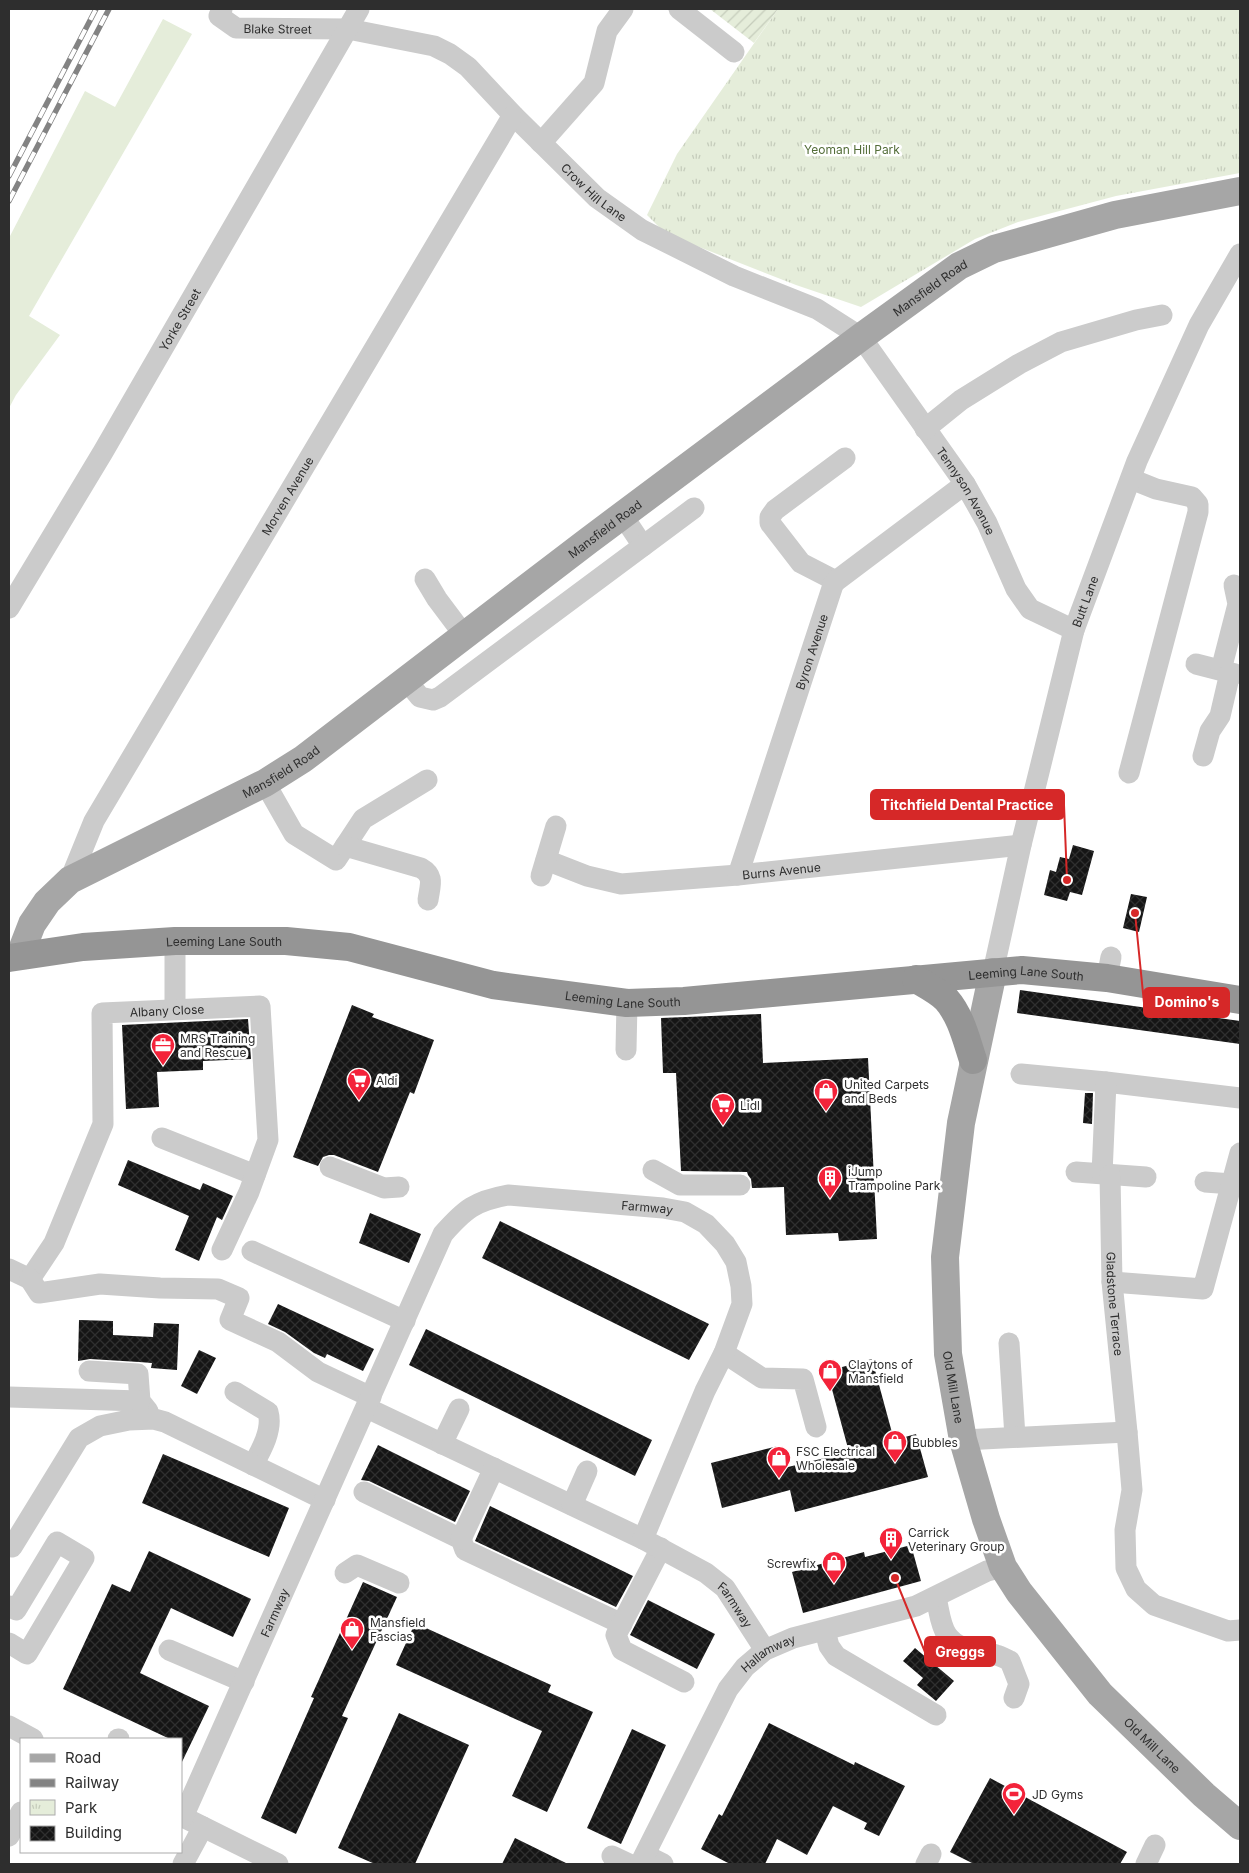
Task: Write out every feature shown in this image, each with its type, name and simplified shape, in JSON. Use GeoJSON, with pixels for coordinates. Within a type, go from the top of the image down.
{"type":"FeatureCollection","features":[{"type":"Feature","properties":{"kind":"highway","name":"Leeming Lane South"},"geometry":{"type":"LineString","coordinates":[[15,956],[82,947],[175,941],[286,941],[349,947],[493,985],[626,1003],[684,1001],[993,972],[1109,967],[1240,1000]]}},
{"type":"Feature","properties":{"kind":"highway"},"geometry":{"type":"LineString","coordinates":[[916,979],[938,992],[952,1007],[958,1017],[973,1060]]}},
{"type":"Feature","properties":{"kind":"main road","name":"Mansfield Road"},"geometry":{"type":"LineString","coordinates":[[15,956],[32,924],[47,902],[70,880],[265,784],[303,759],[622,516],[959,266],[994,249],[1115,215],[1240,191]]}},
{"type":"Feature","properties":{"kind":"main road","name":"Old Mill Lane"},"geometry":{"type":"LineString","coordinates":[[993,972],[961,1123],[945,1257],[948,1354],[962,1440],[1003,1567],[1019,1592],[1100,1694],[1240,1826]]}},
{"type":"Feature","properties":{"kind":"street","name":"Blake Street"},"geometry":{"type":"LineString","coordinates":[[222,9],[219,16],[236,28],[348,29]]}},
{"type":"Feature","properties":{"kind":"street","name":"Yorke Street"},"geometry":{"type":"LineString","coordinates":[[9,608],[103,452],[359,9]]}},
{"type":"Feature","properties":{"kind":"street"},"geometry":{"type":"LineString","coordinates":[[541,143],[594,84],[607,31],[623,9]]}},
{"type":"Feature","properties":{"kind":"street"},"geometry":{"type":"LineString","coordinates":[[679,9],[734,52]]}},
{"type":"Feature","properties":{"kind":"street","name":"Crow Hill Lane"},"geometry":{"type":"LineString","coordinates":[[348,29],[434,46],[450,54],[468,67],[513,115],[597,198],[642,230],[734,276],[817,308],[861,337]]}},
{"type":"Feature","properties":{"kind":"street","name":"Morven Avenue"},"geometry":{"type":"LineString","coordinates":[[70,880],[94,821],[513,115]]}},
{"type":"Feature","properties":{"kind":"street","name":"Butt Lane"},"geometry":{"type":"LineString","coordinates":[[993,972],[1021,845],[1074,630],[1130,480],[1199,325],[1240,254]]}},
{"type":"Feature","properties":{"kind":"street"},"geometry":{"type":"LineString","coordinates":[[925,429],[961,400],[1019,364],[1061,342],[1130,321],[1162,315]]}},
{"type":"Feature","properties":{"kind":"street","name":"Tennyson Avenue"},"geometry":{"type":"LineString","coordinates":[[861,337],[965,484],[987,523],[1016,590],[1030,610],[1074,630]]}},
{"type":"Feature","properties":{"kind":"street"},"geometry":{"type":"LineString","coordinates":[[845,458],[775,510],[770,517],[770,523],[801,563],[836,581],[965,484]]}},
{"type":"Feature","properties":{"kind":"street"},"geometry":{"type":"LineString","coordinates":[[1129,773],[1198,512],[1198,504],[1192,497],[1156,489],[1130,480]]}},
{"type":"Feature","properties":{"kind":"street"},"geometry":{"type":"LineString","coordinates":[[406,680],[420,697],[433,700],[440,697],[694,508]]}},
{"type":"Feature","properties":{"kind":"street"},"geometry":{"type":"LineString","coordinates":[[622,516],[642,546]]}},
{"type":"Feature","properties":{"kind":"street"},"geometry":{"type":"LineString","coordinates":[[425,578],[437,599],[464,635]]}},
{"type":"Feature","properties":{"kind":"street","name":"Byron Avenue"},"geometry":{"type":"LineString","coordinates":[[738,875],[836,581]]}},
{"type":"Feature","properties":{"kind":"street"},"geometry":{"type":"LineString","coordinates":[[1203,756],[1210,731],[1220,716],[1230,673],[1238,604],[1234,585]]}},
{"type":"Feature","properties":{"kind":"street"},"geometry":{"type":"LineString","coordinates":[[1196,664],[1230,673]]}},
{"type":"Feature","properties":{"kind":"street"},"geometry":{"type":"LineString","coordinates":[[265,784],[294,834],[336,860],[363,819],[427,780]]}},
{"type":"Feature","properties":{"kind":"street","name":"Burns Avenue"},"geometry":{"type":"LineString","coordinates":[[556,826],[543,868],[621,884],[738,875],[1021,845]]}},
{"type":"Feature","properties":{"kind":"street"},"geometry":{"type":"LineString","coordinates":[[345,846],[421,868],[428,872],[431,877],[428,900]]}},
{"type":"Feature","properties":{"kind":"street"},"geometry":{"type":"LineString","coordinates":[[175,941],[175,1009]]}},
{"type":"Feature","properties":{"kind":"street"},"geometry":{"type":"LineString","coordinates":[[626,1003],[626,1050]]}},
{"type":"Feature","properties":{"kind":"street","name":"Albany Close"},"geometry":{"type":"LineString","coordinates":[[30,1279],[54,1243],[104,1124],[102,1013],[260,1006],[268,1140],[249,1192],[222,1250]]}},
{"type":"Feature","properties":{"kind":"street"},"geometry":{"type":"LineString","coordinates":[[1021,1074],[1240,1098]]}},
{"type":"Feature","properties":{"kind":"street","name":"Gladstone Terrace"},"geometry":{"type":"LineString","coordinates":[[1106,1082],[1106,1174],[1112,1282],[1128,1432],[1132,1490],[1125,1530],[1126,1568],[1136,1589],[1154,1605],[1228,1631],[1240,1630]]}},
{"type":"Feature","properties":{"kind":"street"},"geometry":{"type":"LineString","coordinates":[[162,1138],[255,1175]]}},
{"type":"Feature","properties":{"kind":"street"},"geometry":{"type":"LineString","coordinates":[[1112,1282],[1203,1288],[1240,1153]]}},
{"type":"Feature","properties":{"kind":"street"},"geometry":{"type":"LineString","coordinates":[[330,1167],[384,1188],[399,1187]]}},
{"type":"Feature","properties":{"kind":"street"},"geometry":{"type":"LineString","coordinates":[[653,1170],[680,1185],[740,1185]]}},
{"type":"Feature","properties":{"kind":"street"},"geometry":{"type":"LineString","coordinates":[[1076,1172],[1146,1177]]}},
{"type":"Feature","properties":{"kind":"street"},"geometry":{"type":"LineString","coordinates":[[1205,1182],[1232,1184]]}},
{"type":"Feature","properties":{"kind":"street","name":"Farmway"},"geometry":{"type":"LineString","coordinates":[[182,1817],[369,1403],[443,1234],[457,1217],[471,1206],[488,1199],[508,1195],[663,1208],[685,1212],[706,1224],[725,1244],[736,1262],[741,1286],[742,1304],[724,1353],[705,1391],[652,1544]]}},
{"type":"Feature","properties":{"kind":"street"},"geometry":{"type":"LineString","coordinates":[[252,1251],[405,1321]]}},
{"type":"Feature","properties":{"kind":"street"},"geometry":{"type":"LineString","coordinates":[[9,1268],[30,1279],[39,1293],[100,1284],[218,1289],[239,1298],[230,1320],[278,1342],[318,1372],[369,1403]]}},
{"type":"Feature","properties":{"kind":"street"},"geometry":{"type":"LineString","coordinates":[[1010,1343],[1015,1437]]}},
{"type":"Feature","properties":{"kind":"street"},"geometry":{"type":"LineString","coordinates":[[724,1353],[762,1378],[803,1379],[816,1427]]}},
{"type":"Feature","properties":{"kind":"street"},"geometry":{"type":"LineString","coordinates":[[89,1371],[138,1374],[140,1401],[154,1419]]}},
{"type":"Feature","properties":{"kind":"street"},"geometry":{"type":"LineString","coordinates":[[235,1392],[268,1412],[271,1421],[254,1465]]}},
{"type":"Feature","properties":{"kind":"street"},"geometry":{"type":"LineString","coordinates":[[9,1396],[140,1401]]}},
{"type":"Feature","properties":{"kind":"street","name":"Farmway"},"geometry":{"type":"LineString","coordinates":[[369,1403],[442,1444],[652,1544],[706,1573],[725,1588],[765,1650]]}},
{"type":"Feature","properties":{"kind":"street"},"geometry":{"type":"LineString","coordinates":[[442,1444],[459,1410]]}},
{"type":"Feature","properties":{"kind":"street"},"geometry":{"type":"LineString","coordinates":[[10,1548],[78,1438],[100,1426],[129,1420],[154,1419],[165,1422],[325,1500]]}},
{"type":"Feature","properties":{"kind":"street"},"geometry":{"type":"LineString","coordinates":[[962,1440],[1128,1432]]}},
{"type":"Feature","properties":{"kind":"street"},"geometry":{"type":"LineString","coordinates":[[461,1539],[494,1468]]}},
{"type":"Feature","properties":{"kind":"street"},"geometry":{"type":"LineString","coordinates":[[572,1505],[587,1471]]}},
{"type":"Feature","properties":{"kind":"street"},"geometry":{"type":"LineString","coordinates":[[364,1492],[461,1539],[465,1550],[622,1624]]}},
{"type":"Feature","properties":{"kind":"street"},"geometry":{"type":"LineString","coordinates":[[9,1606],[16,1610],[57,1542],[84,1558],[27,1654],[9,1643]]}},
{"type":"Feature","properties":{"kind":"street"},"geometry":{"type":"LineString","coordinates":[[652,1544],[622,1624],[616,1634],[622,1650],[684,1682]]}},
{"type":"Feature","properties":{"kind":"street"},"geometry":{"type":"LineString","coordinates":[[345,1574],[357,1565],[399,1583]]}},
{"type":"Feature","properties":{"kind":"street","name":"Hallamway"},"geometry":{"type":"LineString","coordinates":[[638,1861],[728,1689],[744,1667],[765,1650],[793,1638],[916,1606],[936,1598],[987,1571],[1003,1567]]}},
{"type":"Feature","properties":{"kind":"street"},"geometry":{"type":"LineString","coordinates":[[936,1598],[947,1634],[958,1646],[996,1655],[1010,1661],[1019,1684],[1014,1698]]}},
{"type":"Feature","properties":{"kind":"street"},"geometry":{"type":"LineString","coordinates":[[825,1631],[829,1646],[836,1656],[936,1715]]}},
{"type":"Feature","properties":{"kind":"street"},"geometry":{"type":"LineString","coordinates":[[169,1650],[244,1682]]}},
{"type":"Feature","properties":{"kind":"street"},"geometry":{"type":"LineString","coordinates":[[9,1727],[31,1738]]}},
{"type":"Feature","properties":{"kind":"street"},"geometry":{"type":"LineString","coordinates":[[9,1836],[20,1814]]}},
{"type":"Feature","properties":{"kind":"street"},"geometry":{"type":"LineString","coordinates":[[182,1817],[271,1863]]}},
{"type":"Feature","properties":{"kind":"street"},"geometry":{"type":"LineString","coordinates":[[183,1864],[203,1827]]}},
{"type":"Feature","properties":{"kind":"green space"},"geometry":{"type":"Polygon","coordinates":[[[710,9],[778,9],[754,43],[710,9]]]}},
{"type":"Feature","properties":{"kind":"green space","name":"Yeoman Hill Park"},"geometry":{"type":"Polygon","coordinates":[[[778,9],[1240,9],[1240,173],[1116,196],[1018,222],[975,239],[861,307],[796,285],[666,234],[647,215],[677,154],[778,9]]]}},
{"type":"Feature","properties":{"kind":"green space"},"geometry":{"type":"Polygon","coordinates":[[[163,19],[192,34],[29,316],[60,335],[16,395],[9,408],[9,238],[85,91],[115,107],[163,19]]]}},
{"type":"Feature","properties":{"kind":"building"},"geometry":{"type":"Polygon","coordinates":[[[1073,845],[1094,851],[1082,895],[1070,892],[1067,901],[1044,895],[1050,870],[1056,872],[1060,857],[1069,859],[1073,845]]]}},
{"type":"Feature","properties":{"kind":"building"},"geometry":{"type":"Polygon","coordinates":[[[1131,894],[1147,897],[1139,932],[1123,928],[1131,894]]]}},
{"type":"Feature","properties":{"kind":"building"},"geometry":{"type":"Polygon","coordinates":[[[1020,990],[1240,1021],[1240,1044],[1017,1013],[1020,990]]]}},
{"type":"Feature","properties":{"kind":"building","name":"Aldi"},"geometry":{"type":"Polygon","coordinates":[[[352,1005],[374,1014],[372,1017],[434,1040],[414,1094],[410,1092],[378,1172],[334,1155],[323,1157],[318,1166],[293,1157],[352,1005]]]}},
{"type":"Feature","properties":{"kind":"building"},"geometry":{"type":"Polygon","coordinates":[[[761,1014],[763,1063],[868,1058],[877,1239],[839,1241],[838,1233],[786,1235],[784,1187],[752,1188],[751,1179],[747,1172],[681,1171],[676,1073],[663,1073],[661,1018],[761,1014]]]}},
{"type":"Feature","properties":{"kind":"building","name":"MRS Training and Rescue"},"geometry":{"type":"Polygon","coordinates":[[[248,1019],[251,1059],[203,1061],[203,1070],[157,1072],[159,1107],[126,1109],[122,1025],[248,1019]]]}},
{"type":"Feature","properties":{"kind":"building"},"geometry":{"type":"Polygon","coordinates":[[[1085,1093],[1093,1093],[1092,1124],[1083,1123],[1085,1093]]]}},
{"type":"Feature","properties":{"kind":"building"},"geometry":{"type":"Polygon","coordinates":[[[128,1160],[200,1190],[203,1183],[233,1196],[222,1220],[217,1217],[199,1261],[175,1250],[189,1216],[118,1185],[128,1160]]]}},
{"type":"Feature","properties":{"kind":"building"},"geometry":{"type":"Polygon","coordinates":[[[370,1213],[421,1234],[409,1263],[359,1243],[370,1213]]]}},
{"type":"Feature","properties":{"kind":"building"},"geometry":{"type":"Polygon","coordinates":[[[500,1221],[709,1324],[689,1360],[482,1258],[500,1221]]]}},
{"type":"Feature","properties":{"kind":"building"},"geometry":{"type":"Polygon","coordinates":[[[278,1304],[374,1349],[363,1371],[327,1354],[325,1358],[314,1353],[285,1332],[268,1324],[278,1304]]]}},
{"type":"Feature","properties":{"kind":"building"},"geometry":{"type":"Polygon","coordinates":[[[79,1320],[113,1321],[113,1335],[153,1337],[154,1323],[179,1324],[177,1370],[151,1368],[152,1363],[90,1359],[78,1361],[79,1320]]]}},
{"type":"Feature","properties":{"kind":"building"},"geometry":{"type":"Polygon","coordinates":[[[426,1329],[652,1440],[635,1476],[409,1365],[426,1329]]]}},
{"type":"Feature","properties":{"kind":"building"},"geometry":{"type":"Polygon","coordinates":[[[199,1350],[216,1358],[197,1394],[181,1386],[199,1350]]]}},
{"type":"Feature","properties":{"kind":"building"},"geometry":{"type":"Polygon","coordinates":[[[872,1359],[894,1440],[916,1434],[928,1477],[795,1512],[790,1490],[722,1508],[711,1463],[778,1446],[784,1468],[849,1452],[827,1371],[872,1359]]]}},
{"type":"Feature","properties":{"kind":"building"},"geometry":{"type":"Polygon","coordinates":[[[378,1445],[470,1491],[455,1522],[369,1481],[361,1480],[378,1445]]]}},
{"type":"Feature","properties":{"kind":"building"},"geometry":{"type":"Polygon","coordinates":[[[163,1454],[289,1508],[269,1557],[142,1503],[163,1454]]]}},
{"type":"Feature","properties":{"kind":"building"},"geometry":{"type":"Polygon","coordinates":[[[490,1506],[633,1576],[616,1607],[475,1541],[490,1506]]]}},
{"type":"Feature","properties":{"kind":"building","name":"Screwfix"},"geometry":{"type":"Polygon","coordinates":[[[911,1545],[921,1581],[803,1613],[792,1572],[864,1552],[865,1557],[911,1545]]]}},
{"type":"Feature","properties":{"kind":"building"},"geometry":{"type":"Polygon","coordinates":[[[149,1551],[251,1599],[233,1637],[171,1608],[140,1673],[209,1706],[182,1762],[182,1738],[168,1738],[63,1689],[112,1584],[130,1592],[149,1551]]]}},
{"type":"Feature","properties":{"kind":"building"},"geometry":{"type":"Polygon","coordinates":[[[363,1582],[397,1597],[342,1716],[348,1718],[296,1834],[261,1818],[314,1698],[311,1697],[363,1582]]]}},
{"type":"Feature","properties":{"kind":"building"},"geometry":{"type":"Polygon","coordinates":[[[648,1600],[715,1634],[697,1669],[630,1635],[648,1600]]]}},
{"type":"Feature","properties":{"kind":"building"},"geometry":{"type":"Polygon","coordinates":[[[415,1623],[551,1685],[548,1692],[593,1712],[547,1812],[512,1796],[542,1731],[396,1665],[415,1623]]]}},
{"type":"Feature","properties":{"kind":"building"},"geometry":{"type":"Polygon","coordinates":[[[915,1648],[954,1681],[936,1701],[917,1685],[923,1678],[903,1661],[915,1648]]]}},
{"type":"Feature","properties":{"kind":"building"},"geometry":{"type":"Polygon","coordinates":[[[399,1713],[469,1745],[415,1864],[375,1864],[338,1848],[399,1713]]]}},
{"type":"Feature","properties":{"kind":"building"},"geometry":{"type":"Polygon","coordinates":[[[769,1723],[854,1765],[855,1762],[905,1786],[879,1836],[864,1829],[867,1823],[833,1806],[807,1855],[777,1839],[765,1864],[730,1864],[701,1849],[719,1814],[722,1816],[769,1723]]]}},
{"type":"Feature","properties":{"kind":"building"},"geometry":{"type":"Polygon","coordinates":[[[632,1729],[666,1745],[621,1844],[587,1828],[632,1729]]]}},
{"type":"Feature","properties":{"kind":"building","name":"JD Gyms"},"geometry":{"type":"Polygon","coordinates":[[[990,1778],[1127,1852],[1120,1864],[974,1864],[950,1852],[990,1778]]]}},
{"type":"Feature","properties":{"kind":"building"},"geometry":{"type":"Polygon","coordinates":[[[515,1838],[568,1864],[502,1864],[515,1838]]]}},
{"type":"Feature","properties":{"kind":"railway"},"geometry":{"type":"LineString","coordinates":[[9,176],[96,9]]}},
{"type":"Feature","properties":{"kind":"railway"},"geometry":{"type":"LineString","coordinates":[[9,201],[109,9]]}},
{"type":"Feature","properties":{"kind":"place","name":"Titchfield Dental Practice"},"geometry":{"type":"Point","coordinates":[1067,880]}},
{"type":"Feature","properties":{"kind":"place","name":"Domino's"},"geometry":{"type":"Point","coordinates":[1135,913]}},
{"type":"Feature","properties":{"kind":"place","name":"MRS Training and Rescue"},"geometry":{"type":"Point","coordinates":[163,1066]}},
{"type":"Feature","properties":{"kind":"place","name":"Aldi"},"geometry":{"type":"Point","coordinates":[359,1101]}},
{"type":"Feature","properties":{"kind":"place","name":"United Carpets and Beds"},"geometry":{"type":"Point","coordinates":[826,1112]}},
{"type":"Feature","properties":{"kind":"place","name":"Lidl"},"geometry":{"type":"Point","coordinates":[723,1126]}},
{"type":"Feature","properties":{"kind":"place","name":"iJump Trampoline Park"},"geometry":{"type":"Point","coordinates":[830,1199]}},
{"type":"Feature","properties":{"kind":"place","name":"Claytons of Mansfield"},"geometry":{"type":"Point","coordinates":[830,1392]}},
{"type":"Feature","properties":{"kind":"place","name":"Bubbles"},"geometry":{"type":"Point","coordinates":[895,1463]}},
{"type":"Feature","properties":{"kind":"place","name":"FSC Electrical Wholesale"},"geometry":{"type":"Point","coordinates":[779,1479]}},
{"type":"Feature","properties":{"kind":"place","name":"Carrick Veterinary Group"},"geometry":{"type":"Point","coordinates":[891,1560]}},
{"type":"Feature","properties":{"kind":"place","name":"Greggs"},"geometry":{"type":"Point","coordinates":[895,1578]}},
{"type":"Feature","properties":{"kind":"place","name":"Screwfix"},"geometry":{"type":"Point","coordinates":[834,1584]}},
{"type":"Feature","properties":{"kind":"place","name":"Mansfield Fascias"},"geometry":{"type":"Point","coordinates":[352,1650]}},
{"type":"Feature","properties":{"kind":"place","name":"JD Gyms"},"geometry":{"type":"Point","coordinates":[1014,1815]}}]}
